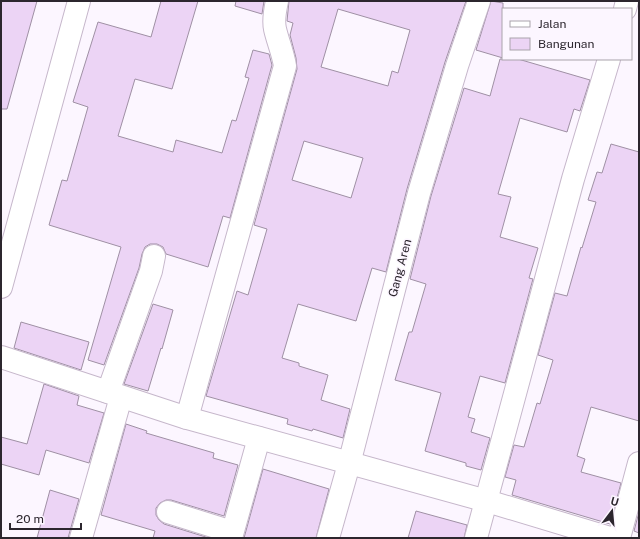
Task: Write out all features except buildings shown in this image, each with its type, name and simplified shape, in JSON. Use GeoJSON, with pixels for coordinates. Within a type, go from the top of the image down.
{"type":"FeatureCollection","features":[{"type":"Feature","properties":{"kind":"street"},"geometry":{"type":"LineString","coordinates":[[1,287],[79,1]]}},
{"type":"Feature","properties":{"kind":"street"},"geometry":{"type":"LineString","coordinates":[[187,418],[286,66],[275,29],[277,1]]}},
{"type":"Feature","properties":{"kind":"street","name":"Gang Aren"},"geometry":{"type":"LineString","coordinates":[[328,538],[349,464],[419,193],[457,66],[479,1]]}},
{"type":"Feature","properties":{"kind":"street"},"geometry":{"type":"LineString","coordinates":[[476,538],[573,179],[610,60]]}},
{"type":"Feature","properties":{"kind":"street"},"geometry":{"type":"LineString","coordinates":[[81,538],[115,394],[154,256]]}},
{"type":"Feature","properties":{"kind":"street"},"geometry":{"type":"LineString","coordinates":[[1,357],[187,418],[487,501],[610,538]]}},
{"type":"Feature","properties":{"kind":"street"},"geometry":{"type":"LineString","coordinates":[[168,512],[232,535],[259,438]]}},
{"type":"Feature","properties":{"kind":"street"},"geometry":{"type":"LineString","coordinates":[[619,538],[639,463]]}}]}
